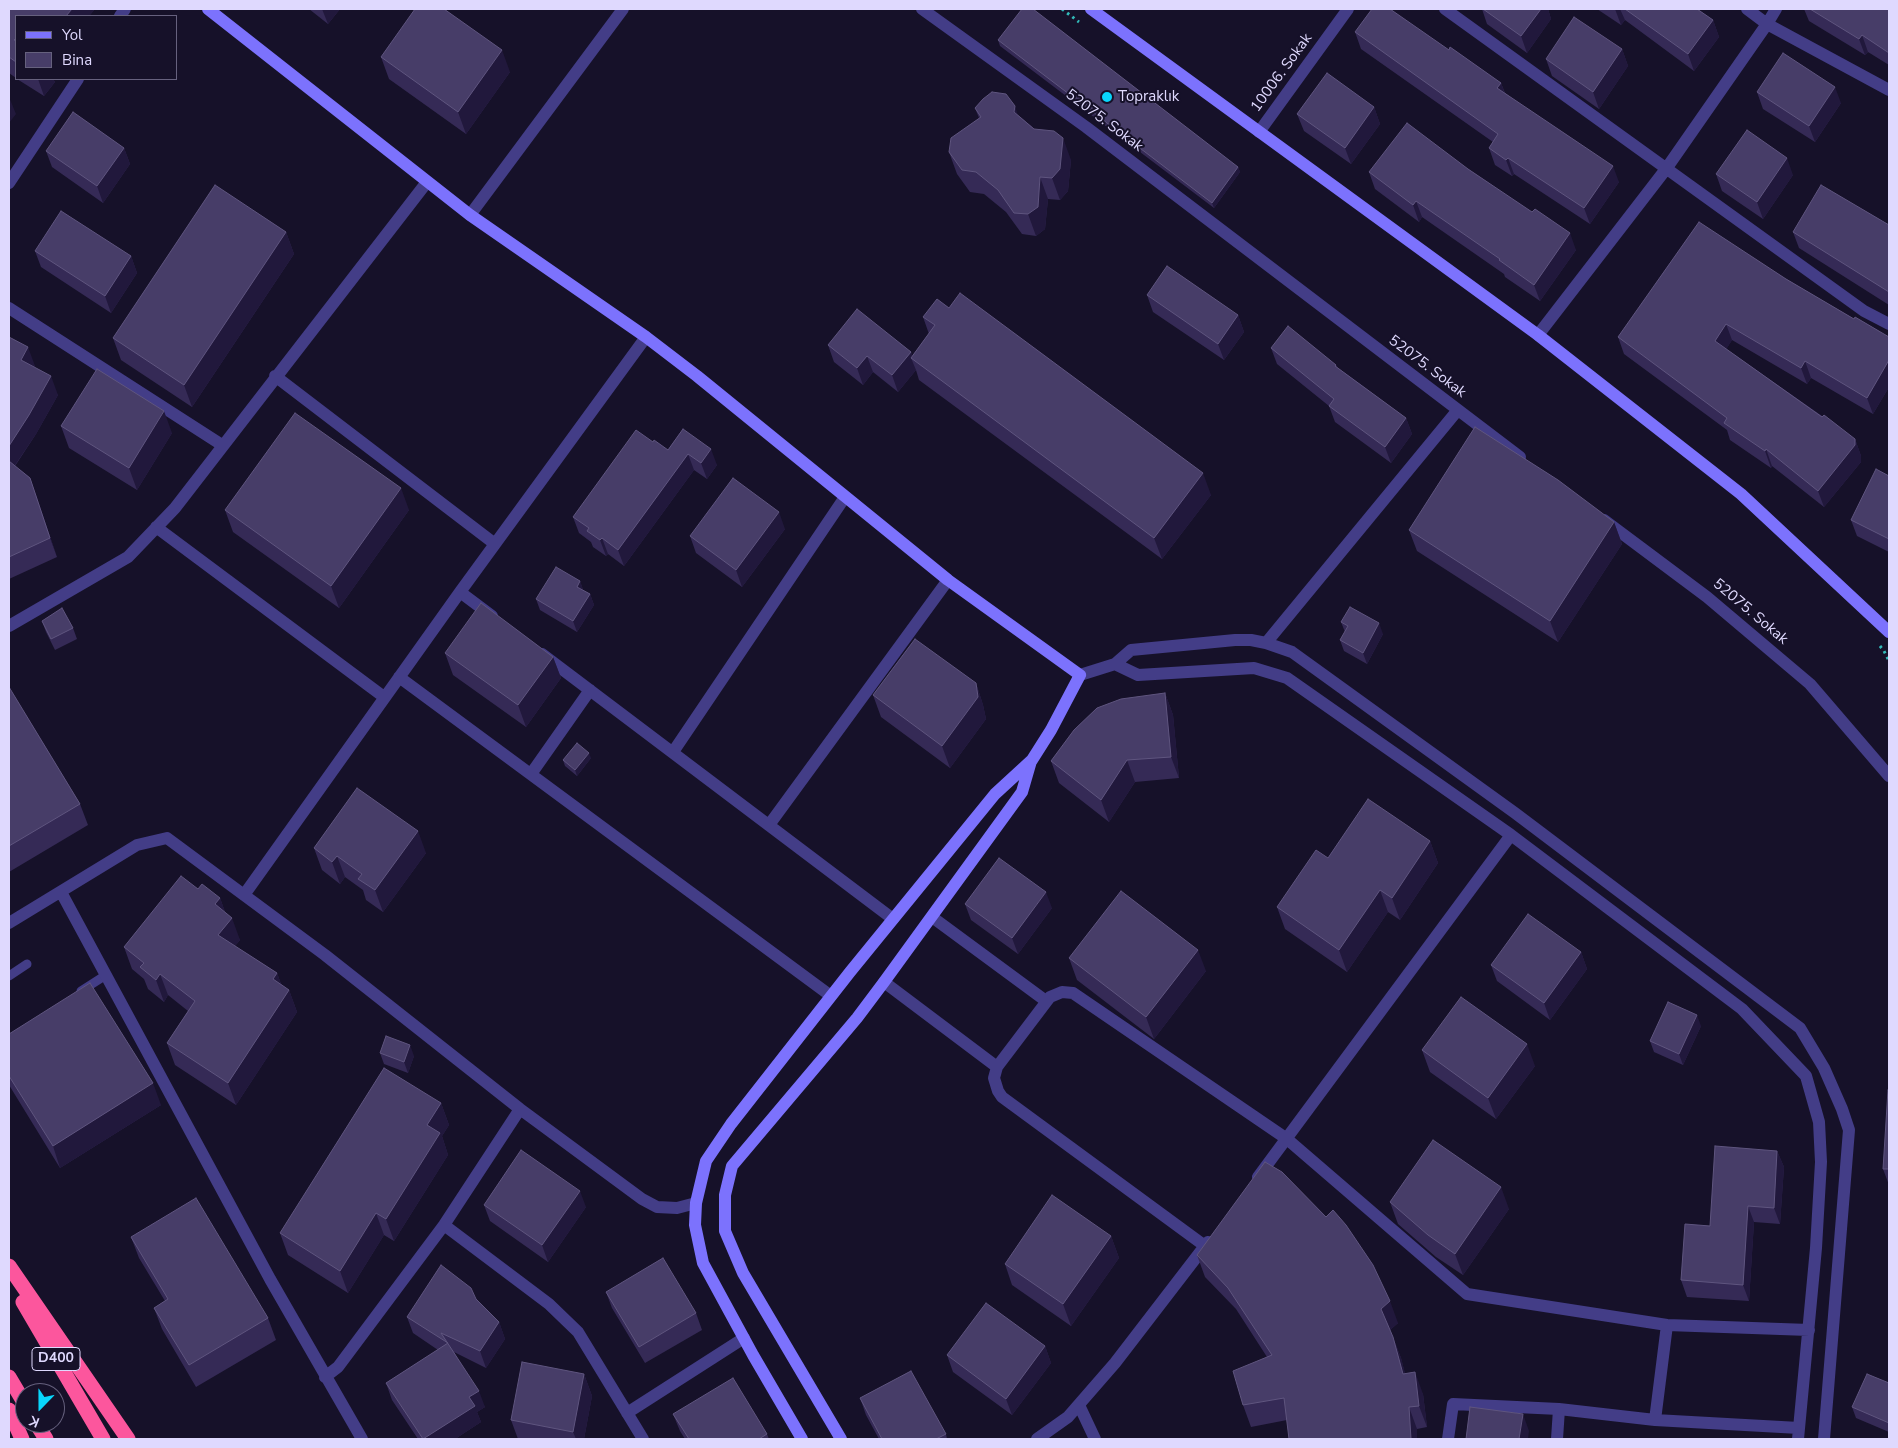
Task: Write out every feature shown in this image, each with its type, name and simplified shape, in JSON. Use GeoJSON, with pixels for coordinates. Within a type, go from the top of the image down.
{"type":"FeatureCollection","features":[{"type":"Feature","properties":{"kind":"highway"},"geometry":{"type":"LineString","coordinates":[[9,1266],[128,1439]]}},
{"type":"Feature","properties":{"kind":"highway","name":"D400"},"geometry":{"type":"LineString","coordinates":[[9,1278],[103,1439]]}},
{"type":"Feature","properties":{"kind":"highway"},"geometry":{"type":"LineString","coordinates":[[9,1410],[22,1439]]}},
{"type":"Feature","properties":{"kind":"street"},"geometry":{"type":"LineString","coordinates":[[208,9],[470,215],[646,337],[698,376],[948,580],[1080,675]]}},
{"type":"Feature","properties":{"kind":"street"},"geometry":{"type":"LineString","coordinates":[[470,215],[622,9]]}},
{"type":"Feature","properties":{"kind":"street","name":"52075. Sokak"},"geometry":{"type":"LineString","coordinates":[[922,9],[1086,127],[1457,411],[1528,463]]}},
{"type":"Feature","properties":{"kind":"street"},"geometry":{"type":"LineString","coordinates":[[1091,9],[1538,334],[1741,494],[1889,632]]}},
{"type":"Feature","properties":{"kind":"street","name":"10006. Sokak"},"geometry":{"type":"LineString","coordinates":[[1259,132],[1348,9]]}},
{"type":"Feature","properties":{"kind":"street"},"geometry":{"type":"LineString","coordinates":[[1445,9],[1864,311],[1889,324]]}},
{"type":"Feature","properties":{"kind":"street"},"geometry":{"type":"LineString","coordinates":[[1747,9],[1767,24],[1889,90]]}},
{"type":"Feature","properties":{"kind":"street"},"geometry":{"type":"LineString","coordinates":[[1538,334],[1666,169],[1776,9]]}},
{"type":"Feature","properties":{"kind":"street"},"geometry":{"type":"LineString","coordinates":[[9,183],[77,80]]}},
{"type":"Feature","properties":{"kind":"street"},"geometry":{"type":"LineString","coordinates":[[9,626],[128,557],[175,508],[275,376],[427,182]]}},
{"type":"Feature","properties":{"kind":"street"},"geometry":{"type":"LineString","coordinates":[[9,308],[222,445]]}},
{"type":"Feature","properties":{"kind":"street"},"geometry":{"type":"LineString","coordinates":[[244,895],[384,697],[646,337]]}},
{"type":"Feature","properties":{"kind":"street"},"geometry":{"type":"LineString","coordinates":[[275,376],[495,544]]}},
{"type":"Feature","properties":{"kind":"street"},"geometry":{"type":"LineString","coordinates":[[1266,643],[1457,411]]}},
{"type":"Feature","properties":{"kind":"street"},"geometry":{"type":"LineString","coordinates":[[673,752],[845,497]]}},
{"type":"Feature","properties":{"kind":"street","name":"52075. Sokak"},"geometry":{"type":"LineString","coordinates":[[1598,515],[1707,596],[1810,684],[1889,776]]}},
{"type":"Feature","properties":{"kind":"street"},"geometry":{"type":"LineString","coordinates":[[156,527],[384,697]]}},
{"type":"Feature","properties":{"kind":"street"},"geometry":{"type":"LineString","coordinates":[[769,825],[948,580]]}},
{"type":"Feature","properties":{"kind":"street"},"geometry":{"type":"LineString","coordinates":[[460,592],[498,621]]}},
{"type":"Feature","properties":{"kind":"street"},"geometry":{"type":"LineString","coordinates":[[802,1439],[703,1262],[696,1225],[696,1203],[706,1161],[731,1124],[893,919],[995,794],[1032,760],[1052,730],[1080,675],[1115,664],[1131,650],[1235,640],[1266,643],[1285,649],[1303,659],[1515,813],[1800,1028],[1824,1068],[1837,1096],[1849,1130],[1824,1439]]}},
{"type":"Feature","properties":{"kind":"street"},"geometry":{"type":"LineString","coordinates":[[529,644],[893,919]]}},
{"type":"Feature","properties":{"kind":"street"},"geometry":{"type":"LineString","coordinates":[[1115,664],[1138,674],[1254,668],[1287,678],[1511,835],[1742,1009],[1806,1076],[1819,1122],[1821,1162],[1816,1248],[1799,1434],[1559,1409],[1453,1404],[1448,1439]]}},
{"type":"Feature","properties":{"kind":"street"},"geometry":{"type":"LineString","coordinates":[[399,677],[831,996]]}},
{"type":"Feature","properties":{"kind":"street"},"geometry":{"type":"LineString","coordinates":[[531,774],[590,690]]}},
{"type":"Feature","properties":{"kind":"street"},"geometry":{"type":"LineString","coordinates":[[841,1439],[743,1273],[725,1231],[725,1195],[732,1166],[857,1018],[884,982],[1022,792],[1032,760]]}},
{"type":"Feature","properties":{"kind":"street"},"geometry":{"type":"LineString","coordinates":[[1252,1184],[1511,835]]}},
{"type":"Feature","properties":{"kind":"street"},"geometry":{"type":"LineString","coordinates":[[9,923],[137,845],[167,838],[325,955],[520,1109],[642,1199],[657,1207],[677,1208],[696,1203]]}},
{"type":"Feature","properties":{"kind":"street"},"geometry":{"type":"LineString","coordinates":[[61,892],[265,1270],[362,1439]]}},
{"type":"Feature","properties":{"kind":"street"},"geometry":{"type":"LineString","coordinates":[[932,917],[1046,1001]]}},
{"type":"Feature","properties":{"kind":"street"},"geometry":{"type":"LineString","coordinates":[[884,982],[997,1067]]}},
{"type":"Feature","properties":{"kind":"street"},"geometry":{"type":"LineString","coordinates":[[1205,1246],[1002,1096],[995,1085],[994,1078],[997,1067],[1046,1001],[1056,993],[1073,993],[1287,1139],[1467,1294],[1667,1325],[1809,1330]]}},
{"type":"Feature","properties":{"kind":"street"},"geometry":{"type":"LineString","coordinates":[[325,1377],[338,1367],[444,1225],[520,1109]]}},
{"type":"Feature","properties":{"kind":"street"},"geometry":{"type":"LineString","coordinates":[[444,1225],[549,1304],[578,1332],[643,1439]]}},
{"type":"Feature","properties":{"kind":"street"},"geometry":{"type":"LineString","coordinates":[[1037,1439],[1068,1417],[1115,1363],[1216,1232]]}},
{"type":"Feature","properties":{"kind":"street"},"geometry":{"type":"LineString","coordinates":[[1655,1420],[1667,1325]]}},
{"type":"Feature","properties":{"kind":"street"},"geometry":{"type":"LineString","coordinates":[[627,1413],[744,1338]]}},
{"type":"Feature","properties":{"kind":"street"},"geometry":{"type":"LineString","coordinates":[[1078,1405],[1095,1439]]}},
{"type":"Feature","properties":{"kind":"street"},"geometry":{"type":"LineString","coordinates":[[1557,1439],[1559,1409]]}},
{"type":"Feature","properties":{"kind":"lane"},"geometry":{"type":"LineString","coordinates":[[9,976],[27,964]]}},
{"type":"Feature","properties":{"kind":"lane"},"geometry":{"type":"LineString","coordinates":[[74,996],[106,975]]}},
{"type":"Feature","properties":{"kind":"path"},"geometry":{"type":"LineString","coordinates":[[1062,9],[1085,26]]}},
{"type":"Feature","properties":{"kind":"path"},"geometry":{"type":"LineString","coordinates":[[1877,644],[1884,650],[1889,661]]}},
{"type":"Feature","properties":{"kind":"building"},"geometry":{"type":"Polygon","coordinates":[[[9,9],[72,9],[67,15],[15,15],[15,61],[9,57],[9,9]]]}},
{"type":"Feature","properties":{"kind":"building"},"geometry":{"type":"Polygon","coordinates":[[[415,9],[444,9],[502,50],[458,112],[381,57],[415,9]]]}},
{"type":"Feature","properties":{"kind":"building","name":"Topraklık"},"geometry":{"type":"Polygon","coordinates":[[[1022,9],[1033,9],[1238,167],[1212,203],[998,40],[1022,9]]]}},
{"type":"Feature","properties":{"kind":"building"},"geometry":{"type":"Polygon","coordinates":[[[1372,9],[1390,9],[1449,50],[1450,47],[1501,83],[1497,88],[1613,166],[1584,208],[1508,158],[1506,160],[1489,148],[1498,134],[1355,32],[1372,9]]]}},
{"type":"Feature","properties":{"kind":"building"},"geometry":{"type":"Polygon","coordinates":[[[1483,9],[1541,9],[1521,36],[1483,9]]]}},
{"type":"Feature","properties":{"kind":"building"},"geometry":{"type":"Polygon","coordinates":[[[1625,9],[1697,9],[1713,20],[1688,54],[1625,9]]]}},
{"type":"Feature","properties":{"kind":"building"},"geometry":{"type":"Polygon","coordinates":[[[1810,9],[1889,9],[1889,53],[1862,35],[1859,39],[1810,9]]]}},
{"type":"Feature","properties":{"kind":"building"},"geometry":{"type":"Polygon","coordinates":[[[1574,17],[1622,49],[1593,92],[1546,59],[1574,17]]]}},
{"type":"Feature","properties":{"kind":"building"},"geometry":{"type":"Polygon","coordinates":[[[1783,53],[1835,87],[1809,126],[1757,92],[1783,53]]]}},
{"type":"Feature","properties":{"kind":"building"},"geometry":{"type":"Polygon","coordinates":[[[1327,73],[1374,107],[1345,148],[1297,114],[1327,73]]]}},
{"type":"Feature","properties":{"kind":"building"},"geometry":{"type":"Polygon","coordinates":[[[992,92],[1006,94],[1015,106],[1014,112],[1034,129],[1054,131],[1063,138],[1060,169],[1052,178],[1040,177],[1038,207],[1028,214],[1014,213],[998,190],[976,172],[962,170],[949,152],[951,138],[981,117],[975,108],[992,92]]]}},
{"type":"Feature","properties":{"kind":"building"},"geometry":{"type":"Polygon","coordinates":[[[73,112],[124,148],[97,186],[46,151],[73,112]]]}},
{"type":"Feature","properties":{"kind":"building"},"geometry":{"type":"Polygon","coordinates":[[[1407,123],[1468,169],[1532,212],[1535,209],[1570,233],[1534,285],[1416,201],[1413,205],[1369,172],[1407,123]]]}},
{"type":"Feature","properties":{"kind":"building"},"geometry":{"type":"Polygon","coordinates":[[[1747,130],[1787,158],[1757,202],[1716,174],[1747,130]]]}},
{"type":"Feature","properties":{"kind":"building"},"geometry":{"type":"Polygon","coordinates":[[[215,185],[286,232],[184,385],[113,338],[215,185]]]}},
{"type":"Feature","properties":{"kind":"building"},"geometry":{"type":"Polygon","coordinates":[[[1821,185],[1889,225],[1889,292],[1793,232],[1821,185]]]}},
{"type":"Feature","properties":{"kind":"building"},"geometry":{"type":"Polygon","coordinates":[[[61,211],[131,256],[105,296],[35,251],[61,211]]]}},
{"type":"Feature","properties":{"kind":"building"},"geometry":{"type":"Polygon","coordinates":[[[1699,222],[1786,279],[1889,337],[1889,360],[1867,398],[1805,361],[1801,368],[1726,324],[1715,341],[1822,417],[1824,415],[1855,439],[1855,445],[1818,491],[1766,449],[1765,451],[1724,423],[1727,418],[1618,337],[1699,222]]]}},
{"type":"Feature","properties":{"kind":"building"},"geometry":{"type":"Polygon","coordinates":[[[1167,266],[1238,315],[1218,344],[1147,295],[1167,266]]]}},
{"type":"Feature","properties":{"kind":"building"},"geometry":{"type":"Polygon","coordinates":[[[960,293],[1203,473],[1154,538],[911,358],[935,325],[923,317],[937,299],[949,308],[960,293]]]}},
{"type":"Feature","properties":{"kind":"building"},"geometry":{"type":"Polygon","coordinates":[[[857,309],[911,352],[892,375],[867,356],[857,368],[828,345],[857,309]]]}},
{"type":"Feature","properties":{"kind":"building"},"geometry":{"type":"Polygon","coordinates":[[[1288,326],[1335,366],[1406,418],[1385,447],[1329,406],[1334,399],[1271,348],[1288,326]]]}},
{"type":"Feature","properties":{"kind":"building"},"geometry":{"type":"Polygon","coordinates":[[[9,337],[28,347],[21,360],[51,376],[9,446],[9,337]]]}},
{"type":"Feature","properties":{"kind":"building"},"geometry":{"type":"Polygon","coordinates":[[[97,369],[164,411],[129,468],[61,426],[97,369]]]}},
{"type":"Feature","properties":{"kind":"building"},"geometry":{"type":"Polygon","coordinates":[[[295,413],[401,488],[331,586],[225,510],[295,413]]]}},
{"type":"Feature","properties":{"kind":"building"},"geometry":{"type":"Polygon","coordinates":[[[1475,427],[1558,480],[1614,522],[1550,621],[1409,530],[1475,427]]]}},
{"type":"Feature","properties":{"kind":"building"},"geometry":{"type":"Polygon","coordinates":[[[683,429],[711,449],[701,463],[688,454],[618,550],[602,538],[600,540],[587,531],[589,528],[573,517],[636,430],[668,450],[683,429]]]}},
{"type":"Feature","properties":{"kind":"building"},"geometry":{"type":"Polygon","coordinates":[[[9,461],[30,478],[50,538],[9,557],[9,461]]]}},
{"type":"Feature","properties":{"kind":"building"},"geometry":{"type":"Polygon","coordinates":[[[1876,469],[1889,476],[1889,539],[1851,520],[1876,469]]]}},
{"type":"Feature","properties":{"kind":"building"},"geometry":{"type":"Polygon","coordinates":[[[733,478],[779,512],[736,570],[690,536],[733,478]]]}},
{"type":"Feature","properties":{"kind":"building"},"geometry":{"type":"Polygon","coordinates":[[[556,567],[580,581],[577,587],[590,594],[573,621],[536,599],[556,567]]]}},
{"type":"Feature","properties":{"kind":"building"},"geometry":{"type":"Polygon","coordinates":[[[481,603],[553,657],[518,705],[445,653],[481,603]]]}},
{"type":"Feature","properties":{"kind":"building"},"geometry":{"type":"Polygon","coordinates":[[[1350,607],[1379,623],[1363,653],[1340,640],[1348,626],[1341,622],[1350,607]]]}},
{"type":"Feature","properties":{"kind":"building"},"geometry":{"type":"Polygon","coordinates":[[[62,608],[73,628],[51,639],[42,621],[62,608]]]}},
{"type":"Feature","properties":{"kind":"building"},"geometry":{"type":"Polygon","coordinates":[[[915,639],[976,683],[978,697],[942,746],[873,695],[915,639]]]}},
{"type":"Feature","properties":{"kind":"building"},"geometry":{"type":"Polygon","coordinates":[[[9,687],[80,804],[9,846],[9,687]]]}},
{"type":"Feature","properties":{"kind":"building"},"geometry":{"type":"Polygon","coordinates":[[[1165,693],[1171,757],[1127,760],[1101,800],[1051,761],[1074,730],[1097,708],[1121,699],[1165,693]]]}},
{"type":"Feature","properties":{"kind":"building"},"geometry":{"type":"Polygon","coordinates":[[[577,743],[589,753],[575,770],[563,760],[577,743]]]}},
{"type":"Feature","properties":{"kind":"building"},"geometry":{"type":"Polygon","coordinates":[[[357,788],[418,831],[375,890],[358,879],[362,874],[337,856],[332,862],[314,848],[357,788]]]}},
{"type":"Feature","properties":{"kind":"building"},"geometry":{"type":"Polygon","coordinates":[[[1368,799],[1430,841],[1392,898],[1380,890],[1339,950],[1277,907],[1316,850],[1328,858],[1368,799]]]}},
{"type":"Feature","properties":{"kind":"building"},"geometry":{"type":"Polygon","coordinates":[[[999,858],[1046,892],[1012,938],[965,904],[999,858]]]}},
{"type":"Feature","properties":{"kind":"building"},"geometry":{"type":"Polygon","coordinates":[[[181,876],[198,889],[202,884],[220,898],[215,904],[232,918],[218,935],[277,973],[273,979],[289,990],[228,1083],[167,1043],[195,1001],[160,974],[156,980],[140,967],[144,963],[124,947],[181,876]]]}},
{"type":"Feature","properties":{"kind":"building"},"geometry":{"type":"Polygon","coordinates":[[[1121,891],[1198,950],[1146,1017],[1069,958],[1121,891]]]}},
{"type":"Feature","properties":{"kind":"building"},"geometry":{"type":"Polygon","coordinates":[[[1528,914],[1581,952],[1544,1003],[1491,965],[1528,914]]]}},
{"type":"Feature","properties":{"kind":"building"},"geometry":{"type":"Polygon","coordinates":[[[90,983],[153,1083],[53,1146],[9,1076],[9,1034],[90,983]]]}},
{"type":"Feature","properties":{"kind":"building"},"geometry":{"type":"Polygon","coordinates":[[[1461,997],[1527,1044],[1488,1098],[1422,1050],[1461,997]]]}},
{"type":"Feature","properties":{"kind":"building"},"geometry":{"type":"Polygon","coordinates":[[[1668,1002],[1697,1015],[1679,1054],[1650,1041],[1668,1002]]]}},
{"type":"Feature","properties":{"kind":"building"},"geometry":{"type":"Polygon","coordinates":[[[386,1036],[410,1045],[404,1062],[380,1053],[386,1036]]]}},
{"type":"Feature","properties":{"kind":"building"},"geometry":{"type":"Polygon","coordinates":[[[384,1068],[441,1103],[427,1125],[440,1133],[386,1219],[376,1213],[340,1271],[280,1233],[384,1068]]]}},
{"type":"Feature","properties":{"kind":"building"},"geometry":{"type":"Polygon","coordinates":[[[1888,1090],[1889,1169],[1883,1169],[1888,1090]]]}},
{"type":"Feature","properties":{"kind":"building"},"geometry":{"type":"Polygon","coordinates":[[[1433,1140],[1501,1187],[1455,1254],[1428,1235],[1390,1202],[1433,1140]]]}},
{"type":"Feature","properties":{"kind":"building"},"geometry":{"type":"Polygon","coordinates":[[[1715,1146],[1777,1151],[1774,1208],[1748,1206],[1743,1285],[1681,1280],[1685,1224],[1710,1226],[1715,1146]]]}},
{"type":"Feature","properties":{"kind":"building"},"geometry":{"type":"Polygon","coordinates":[[[521,1150],[580,1191],[542,1245],[484,1205],[521,1150]]]}},
{"type":"Feature","properties":{"kind":"building"},"geometry":{"type":"Polygon","coordinates":[[[1265,1162],[1282,1172],[1326,1217],[1333,1210],[1346,1225],[1373,1265],[1390,1301],[1381,1309],[1393,1337],[1403,1374],[1415,1372],[1419,1406],[1409,1407],[1411,1439],[1289,1439],[1284,1398],[1243,1405],[1233,1371],[1272,1355],[1228,1288],[1197,1255],[1265,1162]]]}},
{"type":"Feature","properties":{"kind":"building"},"geometry":{"type":"Polygon","coordinates":[[[1052,1195],[1111,1236],[1063,1304],[1005,1264],[1052,1195]]]}},
{"type":"Feature","properties":{"kind":"building"},"geometry":{"type":"Polygon","coordinates":[[[196,1198],[268,1318],[189,1365],[154,1308],[168,1299],[131,1237],[196,1198]]]}},
{"type":"Feature","properties":{"kind":"building"},"geometry":{"type":"Polygon","coordinates":[[[663,1258],[696,1313],[639,1347],[606,1292],[663,1258]]]}},
{"type":"Feature","properties":{"kind":"building"},"geometry":{"type":"Polygon","coordinates":[[[441,1265],[471,1288],[476,1299],[499,1322],[480,1351],[441,1333],[447,1343],[407,1317],[441,1265]]]}},
{"type":"Feature","properties":{"kind":"building"},"geometry":{"type":"Polygon","coordinates":[[[986,1303],[1045,1346],[1006,1399],[947,1355],[986,1303]]]}},
{"type":"Feature","properties":{"kind":"building"},"geometry":{"type":"Polygon","coordinates":[[[448,1343],[479,1391],[469,1397],[475,1406],[423,1439],[386,1383],[448,1343]]]}},
{"type":"Feature","properties":{"kind":"building"},"geometry":{"type":"Polygon","coordinates":[[[522,1362],[584,1374],[573,1432],[511,1420],[522,1362]]]}},
{"type":"Feature","properties":{"kind":"building"},"geometry":{"type":"Polygon","coordinates":[[[911,1371],[946,1434],[936,1439],[882,1439],[860,1398],[911,1371]]]}},
{"type":"Feature","properties":{"kind":"building"},"geometry":{"type":"Polygon","coordinates":[[[1867,1374],[1889,1383],[1889,1423],[1852,1407],[1867,1374]]]}},
{"type":"Feature","properties":{"kind":"building"},"geometry":{"type":"Polygon","coordinates":[[[733,1378],[767,1434],[759,1439],[689,1439],[673,1414],[733,1378]]]}},
{"type":"Feature","properties":{"kind":"building"},"geometry":{"type":"Polygon","coordinates":[[[1470,1407],[1523,1414],[1519,1439],[1466,1439],[1470,1407]]]}},
{"type":"Feature","properties":{"kind":"place","name":"Topraklık"},"geometry":{"type":"Point","coordinates":[1107,97]}}]}
